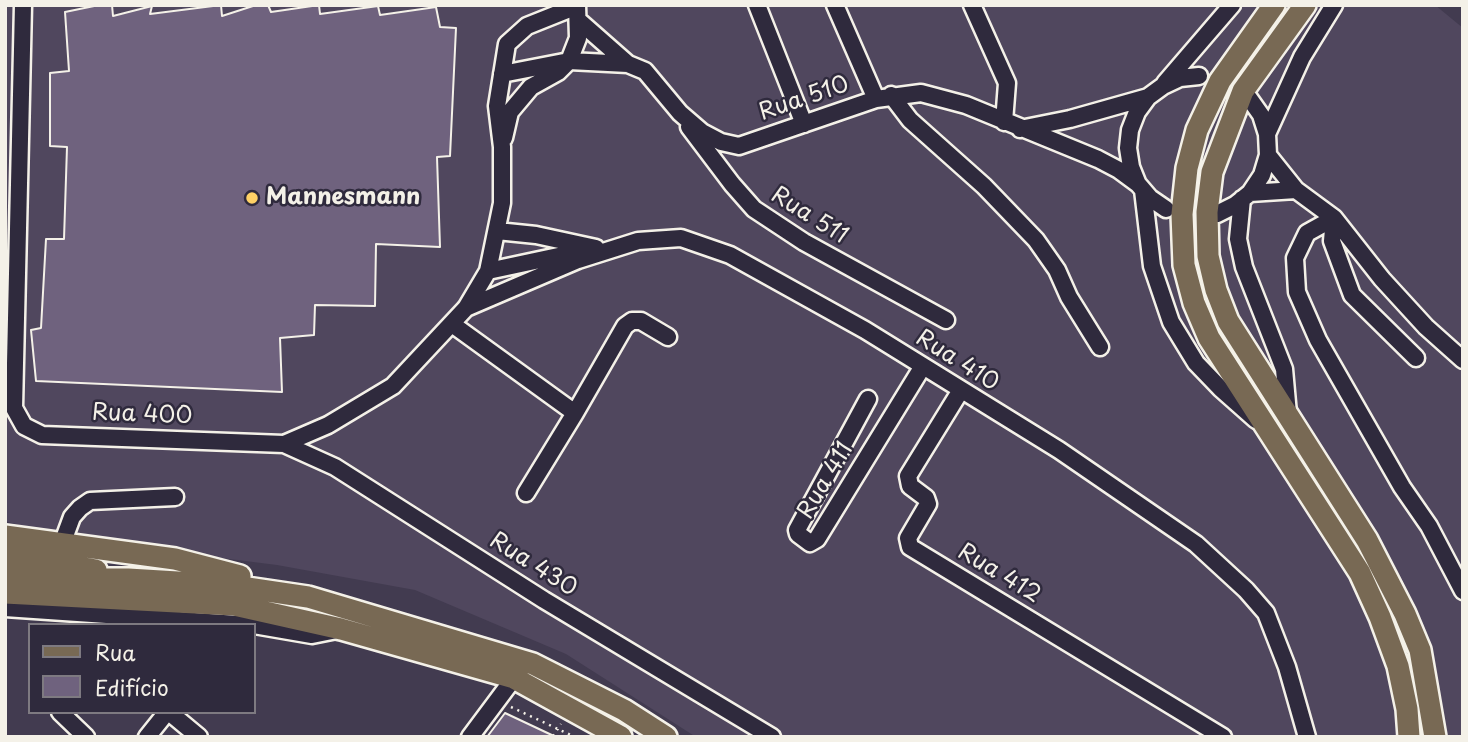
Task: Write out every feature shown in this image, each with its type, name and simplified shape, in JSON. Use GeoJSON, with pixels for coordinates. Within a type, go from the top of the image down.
{"type":"FeatureCollection","features":[{"type":"Feature","properties":{"kind":"main road"},"geometry":{"type":"LineString","coordinates":[[1274,5],[1220,81],[1197,130],[1187,168],[1182,214],[1184,265],[1194,303],[1209,338],[1345,547],[1380,617],[1398,666],[1407,709],[1409,737]]}},
{"type":"Feature","properties":{"kind":"main road"},"geometry":{"type":"LineString","coordinates":[[1305,5],[1243,90],[1212,172],[1207,212],[1208,256],[1216,290],[1228,321],[1367,540],[1405,614],[1420,650],[1435,737]]}},
{"type":"Feature","properties":{"kind":"main road"},"geometry":{"type":"LineString","coordinates":[[5,536],[175,559],[278,584],[308,597],[533,664],[624,710],[666,737]]}},
{"type":"Feature","properties":{"kind":"main road"},"geometry":{"type":"LineString","coordinates":[[5,554],[83,567],[128,579]]}},
{"type":"Feature","properties":{"kind":"main road"},"geometry":{"type":"LineString","coordinates":[[5,573],[52,579],[128,579],[227,584],[308,597]]}},
{"type":"Feature","properties":{"kind":"main road"},"geometry":{"type":"LineString","coordinates":[[5,593],[341,629],[514,678],[621,737]]}},
{"type":"Feature","properties":{"kind":"street","name":"Rua 400"},"geometry":{"type":"LineString","coordinates":[[23,5],[14,408],[24,426],[42,435],[284,444],[328,425],[393,386],[466,308],[488,271],[502,203],[502,147]]}},
{"type":"Feature","properties":{"kind":"street"},"geometry":{"type":"LineString","coordinates":[[757,5],[804,124]]}},
{"type":"Feature","properties":{"kind":"street"},"geometry":{"type":"LineString","coordinates":[[835,5],[884,97],[984,186],[1036,240],[1058,270],[1069,297],[1100,347]]}},
{"type":"Feature","properties":{"kind":"street"},"geometry":{"type":"LineString","coordinates":[[972,5],[1007,83],[1004,122]]}},
{"type":"Feature","properties":{"kind":"street"},"geometry":{"type":"LineString","coordinates":[[1163,86],[1232,5]]}},
{"type":"Feature","properties":{"kind":"street"},"geometry":{"type":"LineString","coordinates":[[1267,134],[1302,57],[1334,5]]}},
{"type":"Feature","properties":{"kind":"street"},"geometry":{"type":"LineString","coordinates":[[577,11],[578,38],[569,61],[558,72],[531,88],[510,112],[502,147],[497,106],[507,44],[527,26],[577,11]]}},
{"type":"Feature","properties":{"kind":"street","name":"Rua 510"},"geometry":{"type":"LineString","coordinates":[[577,11],[628,64],[645,71],[680,113],[702,132],[721,142],[739,146],[884,97],[921,93],[966,105],[1098,159],[1119,170],[1166,209]]}},
{"type":"Feature","properties":{"kind":"street"},"geometry":{"type":"LineString","coordinates":[[502,74],[569,61],[628,64]]}},
{"type":"Feature","properties":{"kind":"street"},"geometry":{"type":"LineString","coordinates":[[1199,76],[1180,78],[1148,97],[1137,112],[1130,130],[1130,167],[1141,187],[1152,266],[1171,322],[1196,363],[1220,389],[1271,433]]}},
{"type":"Feature","properties":{"kind":"street"},"geometry":{"type":"LineString","coordinates":[[1020,129],[1070,119],[1148,97]]}},
{"type":"Feature","properties":{"kind":"street"},"geometry":{"type":"LineString","coordinates":[[1217,214],[1246,196],[1262,175],[1268,155],[1267,134],[1261,115],[1249,98]]}},
{"type":"Feature","properties":{"kind":"street","name":"Rua 511"},"geometry":{"type":"LineString","coordinates":[[680,113],[715,162],[754,209],[804,242],[946,320]]}},
{"type":"Feature","properties":{"kind":"street"},"geometry":{"type":"LineString","coordinates":[[1268,155],[1296,190],[1334,218],[1382,279],[1426,327],[1463,360]]}},
{"type":"Feature","properties":{"kind":"street"},"geometry":{"type":"LineString","coordinates":[[1246,196],[1296,190]]}},
{"type":"Feature","properties":{"kind":"street"},"geometry":{"type":"LineString","coordinates":[[1246,196],[1238,239],[1244,267],[1284,369],[1288,416]]}},
{"type":"Feature","properties":{"kind":"street"},"geometry":{"type":"LineString","coordinates":[[1334,218],[1332,241],[1352,295],[1416,358]]}},
{"type":"Feature","properties":{"kind":"street"},"geometry":{"type":"LineString","coordinates":[[1334,218],[1307,233],[1295,258],[1297,292],[1318,340],[1402,487],[1429,526],[1463,591]]}},
{"type":"Feature","properties":{"kind":"street"},"geometry":{"type":"LineString","coordinates":[[497,231],[536,235],[596,248]]}},
{"type":"Feature","properties":{"kind":"street","name":"Rua 410"},"geometry":{"type":"LineString","coordinates":[[466,308],[578,260],[638,241],[681,238],[730,255],[865,330],[1059,450],[1196,544],[1246,590],[1266,613],[1287,667],[1304,736]]}},
{"type":"Feature","properties":{"kind":"street"},"geometry":{"type":"LineString","coordinates":[[488,271],[638,241]]}},
{"type":"Feature","properties":{"kind":"street"},"geometry":{"type":"LineString","coordinates":[[526,492],[625,326],[632,321],[640,321],[668,337]]}},
{"type":"Feature","properties":{"kind":"street"},"geometry":{"type":"LineString","coordinates":[[452,324],[575,413]]}},
{"type":"Feature","properties":{"kind":"street","name":"Rua 411"},"geometry":{"type":"LineString","coordinates":[[868,399],[797,530],[798,534],[810,543],[817,539],[923,366]]}},
{"type":"Feature","properties":{"kind":"street","name":"Rua 412"},"geometry":{"type":"LineString","coordinates":[[961,390],[908,476],[910,486],[926,498],[928,504],[908,538],[910,547],[1223,737]]}},
{"type":"Feature","properties":{"kind":"street","name":"Rua 430"},"geometry":{"type":"LineString","coordinates":[[284,444],[335,467],[544,600],[772,737]]}},
{"type":"Feature","properties":{"kind":"street"},"geometry":{"type":"LineString","coordinates":[[62,544],[72,517],[90,501],[175,497]]}},
{"type":"Feature","properties":{"kind":"street"},"geometry":{"type":"LineString","coordinates":[[5,608],[68,619],[183,622],[245,620]]}},
{"type":"Feature","properties":{"kind":"street"},"geometry":{"type":"LineString","coordinates":[[470,737],[514,678]]}},
{"type":"Feature","properties":{"kind":"street"},"geometry":{"type":"LineString","coordinates":[[62,714],[86,737]]}},
{"type":"Feature","properties":{"kind":"street"},"geometry":{"type":"LineString","coordinates":[[147,737],[166,714]]}},
{"type":"Feature","properties":{"kind":"street"},"geometry":{"type":"LineString","coordinates":[[170,714],[199,737]]}},
{"type":"Feature","properties":{"kind":"path"},"geometry":{"type":"LineString","coordinates":[[497,701],[575,737]]}},
{"type":"Feature","properties":{"kind":"shaded area"},"geometry":{"type":"Polygon","coordinates":[[[5,5],[1435,5],[1463,28],[1463,737],[696,737],[566,654],[415,590],[277,565],[63,538],[5,521],[5,5]]]}},
{"type":"Feature","properties":{"kind":"building","name":"Mannesmann"},"geometry":{"type":"Polygon","coordinates":[[[112,5],[113,16],[152,6],[150,14],[221,5],[222,16],[256,5],[268,5],[271,12],[319,5],[320,14],[378,6],[380,15],[436,7],[440,27],[456,28],[450,156],[437,157],[440,247],[376,244],[375,306],[315,305],[314,335],[280,338],[282,392],[36,381],[31,330],[41,328],[46,239],[64,239],[67,147],[50,146],[50,73],[69,71],[65,12],[112,5]]]}},
{"type":"Feature","properties":{"kind":"building"},"geometry":{"type":"Polygon","coordinates":[[[505,713],[556,737],[487,737],[505,713]]]}},
{"type":"Feature","properties":{"kind":"place","name":"Mannesmann"},"geometry":{"type":"Point","coordinates":[252,198]}}]}
